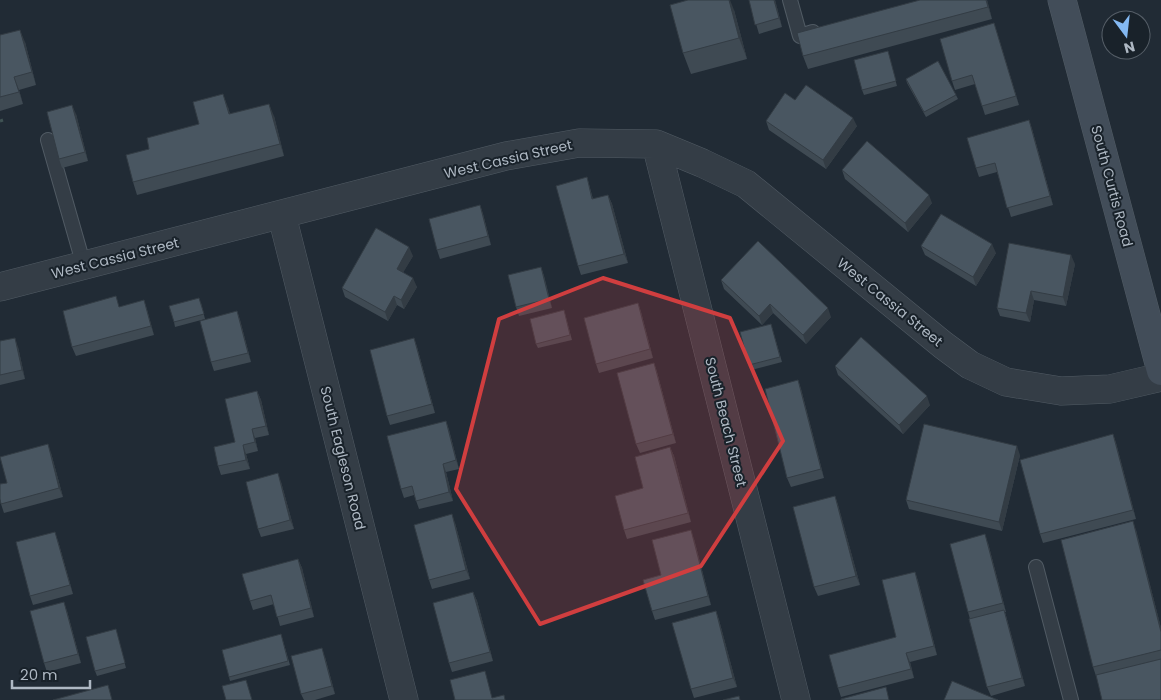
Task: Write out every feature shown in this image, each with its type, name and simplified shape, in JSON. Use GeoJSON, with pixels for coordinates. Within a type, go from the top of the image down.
{"type":"FeatureCollection","features":[{"type":"Feature","properties":{"kind":"main road","name":"South Curtis Road"},"geometry":{"type":"LineString","coordinates":[[1062,0],[1161,371]]}},
{"type":"Feature","properties":{"kind":"street","name":"West Cassia Street"},"geometry":{"type":"LineString","coordinates":[[0,287],[282,216],[506,156],[579,143],[656,144],[702,162],[746,184],[943,345],[970,364],[1006,382],[1061,391],[1110,389],[1161,377]]}},
{"type":"Feature","properties":{"kind":"street","name":"South Beach Street"},"geometry":{"type":"LineString","coordinates":[[656,144],[796,700]]}},
{"type":"Feature","properties":{"kind":"street","name":"South Eagleson Road"},"geometry":{"type":"LineString","coordinates":[[282,216],[404,700]]}},
{"type":"Feature","properties":{"kind":"lane"},"geometry":{"type":"LineString","coordinates":[[790,0],[800,36],[828,28]]}},
{"type":"Feature","properties":{"kind":"lane"},"geometry":{"type":"LineString","coordinates":[[48,140],[84,266]]}},
{"type":"Feature","properties":{"kind":"lane"},"geometry":{"type":"LineString","coordinates":[[1036,567],[1071,700]]}},
{"type":"Feature","properties":{"kind":"highlighted area"},"geometry":{"type":"Polygon","coordinates":[[[603,278],[730,318],[783,441],[701,566],[540,624],[456,489],[499,319],[603,278]]]}},
{"type":"Feature","properties":{"kind":"building"},"geometry":{"type":"Polygon","coordinates":[[[688,0],[729,0],[739,38],[683,53],[670,5],[688,0]]]}},
{"type":"Feature","properties":{"kind":"building"},"geometry":{"type":"Polygon","coordinates":[[[749,0],[774,0],[779,18],[755,25],[749,0]]]}},
{"type":"Feature","properties":{"kind":"building"},"geometry":{"type":"Polygon","coordinates":[[[920,0],[986,0],[988,7],[803,56],[797,33],[920,0]]]}},
{"type":"Feature","properties":{"kind":"building"},"geometry":{"type":"Polygon","coordinates":[[[994,23],[1016,96],[982,106],[972,75],[952,81],[940,39],[994,23]]]}},
{"type":"Feature","properties":{"kind":"building"},"geometry":{"type":"Polygon","coordinates":[[[20,30],[32,72],[14,77],[19,92],[0,97],[0,35],[20,30]]]}},
{"type":"Feature","properties":{"kind":"building"},"geometry":{"type":"Polygon","coordinates":[[[888,51],[896,81],[862,90],[854,60],[888,51]]]}},
{"type":"Feature","properties":{"kind":"building"},"geometry":{"type":"Polygon","coordinates":[[[938,61],[956,95],[924,112],[906,79],[938,61]]]}},
{"type":"Feature","properties":{"kind":"building"},"geometry":{"type":"Polygon","coordinates":[[[806,85],[853,118],[823,160],[766,121],[785,93],[795,100],[806,85]]]}},
{"type":"Feature","properties":{"kind":"building"},"geometry":{"type":"Polygon","coordinates":[[[223,94],[229,114],[269,104],[280,144],[133,182],[126,155],[149,149],[147,138],[199,124],[193,102],[223,94]]]}},
{"type":"Feature","properties":{"kind":"building"},"geometry":{"type":"Polygon","coordinates":[[[72,105],[85,152],[59,159],[47,112],[72,105]]]}},
{"type":"Feature","properties":{"kind":"building"},"geometry":{"type":"Polygon","coordinates":[[[1029,120],[1050,196],[1007,208],[995,163],[976,168],[967,138],[1029,120]]]}},
{"type":"Feature","properties":{"kind":"building"},"geometry":{"type":"Polygon","coordinates":[[[867,141],[929,195],[905,223],[842,170],[867,141]]]}},
{"type":"Feature","properties":{"kind":"building"},"geometry":{"type":"Polygon","coordinates":[[[587,177],[592,199],[608,195],[624,254],[578,266],[556,186],[587,177]]]}},
{"type":"Feature","properties":{"kind":"building"},"geometry":{"type":"Polygon","coordinates":[[[480,205],[488,236],[437,250],[429,219],[480,205]]]}},
{"type":"Feature","properties":{"kind":"building"},"geometry":{"type":"Polygon","coordinates":[[[941,214],[992,244],[973,277],[921,246],[941,214]]]}},
{"type":"Feature","properties":{"kind":"building"},"geometry":{"type":"Polygon","coordinates":[[[376,228],[409,247],[397,269],[413,278],[401,300],[394,296],[385,312],[342,288],[376,228]]]}},
{"type":"Feature","properties":{"kind":"building"},"geometry":{"type":"Polygon","coordinates":[[[758,241],[828,308],[803,335],[770,304],[759,316],[721,280],[758,241]]]}},
{"type":"Feature","properties":{"kind":"building"},"geometry":{"type":"Polygon","coordinates":[[[1009,243],[1071,255],[1063,297],[1031,291],[1026,313],[997,308],[1009,243]]]}},
{"type":"Feature","properties":{"kind":"building"},"geometry":{"type":"Polygon","coordinates":[[[541,267],[549,299],[516,307],[508,275],[541,267]]]}},
{"type":"Feature","properties":{"kind":"building"},"geometry":{"type":"Polygon","coordinates":[[[116,296],[119,307],[144,300],[151,326],[72,347],[63,311],[116,296]]]}},
{"type":"Feature","properties":{"kind":"building"},"geometry":{"type":"Polygon","coordinates":[[[199,298],[204,314],[174,322],[169,306],[199,298]]]}},
{"type":"Feature","properties":{"kind":"building"},"geometry":{"type":"Polygon","coordinates":[[[638,303],[650,349],[596,364],[584,318],[638,303]]]}},
{"type":"Feature","properties":{"kind":"building"},"geometry":{"type":"Polygon","coordinates":[[[564,310],[570,335],[536,344],[530,319],[564,310]]]}},
{"type":"Feature","properties":{"kind":"building"},"geometry":{"type":"Polygon","coordinates":[[[237,311],[248,353],[211,362],[200,321],[237,311]]]}},
{"type":"Feature","properties":{"kind":"building"},"geometry":{"type":"Polygon","coordinates":[[[771,324],[780,357],[749,365],[740,332],[771,324]]]}},
{"type":"Feature","properties":{"kind":"building"},"geometry":{"type":"Polygon","coordinates":[[[861,337],[927,396],[899,425],[835,366],[861,337]]]}},
{"type":"Feature","properties":{"kind":"building"},"geometry":{"type":"Polygon","coordinates":[[[15,338],[22,370],[0,375],[0,341],[15,338]]]}},
{"type":"Feature","properties":{"kind":"building"},"geometry":{"type":"Polygon","coordinates":[[[414,338],[432,404],[387,416],[370,350],[414,338]]]}},
{"type":"Feature","properties":{"kind":"building"},"geometry":{"type":"Polygon","coordinates":[[[654,363],[673,434],[636,444],[617,373],[654,363]]]}},
{"type":"Feature","properties":{"kind":"building"},"geometry":{"type":"Polygon","coordinates":[[[798,380],[821,469],[787,478],[765,389],[798,380]]]}},
{"type":"Feature","properties":{"kind":"building"},"geometry":{"type":"Polygon","coordinates":[[[257,391],[266,426],[252,429],[255,442],[243,445],[246,460],[218,466],[214,447],[235,442],[225,399],[257,391]]]}},
{"type":"Feature","properties":{"kind":"building"},"geometry":{"type":"Polygon","coordinates":[[[446,421],[456,460],[443,464],[449,492],[416,501],[412,486],[401,489],[387,436],[446,421]]]}},
{"type":"Feature","properties":{"kind":"building"},"geometry":{"type":"Polygon","coordinates":[[[924,424],[1017,446],[999,522],[906,500],[924,424]]]}},
{"type":"Feature","properties":{"kind":"building"},"geometry":{"type":"Polygon","coordinates":[[[1113,434],[1133,510],[1040,534],[1020,460],[1113,434]]]}},
{"type":"Feature","properties":{"kind":"building"},"geometry":{"type":"Polygon","coordinates":[[[48,444],[59,488],[1,504],[0,484],[7,483],[0,457],[48,444]]]}},
{"type":"Feature","properties":{"kind":"building"},"geometry":{"type":"Polygon","coordinates":[[[670,447],[688,513],[624,530],[615,496],[643,488],[635,457],[670,447]]]}},
{"type":"Feature","properties":{"kind":"building"},"geometry":{"type":"Polygon","coordinates":[[[278,473],[290,520],[258,529],[246,482],[278,473]]]}},
{"type":"Feature","properties":{"kind":"building"},"geometry":{"type":"Polygon","coordinates":[[[835,496],[856,576],[814,587],[793,507],[835,496]]]}},
{"type":"Feature","properties":{"kind":"building"},"geometry":{"type":"Polygon","coordinates":[[[452,514],[466,570],[429,580],[414,525],[452,514]]]}},
{"type":"Feature","properties":{"kind":"building"},"geometry":{"type":"Polygon","coordinates":[[[1133,521],[1161,632],[1161,650],[1093,667],[1061,540],[1133,521]]]}},
{"type":"Feature","properties":{"kind":"building"},"geometry":{"type":"Polygon","coordinates":[[[691,530],[708,596],[652,611],[643,580],[661,575],[652,540],[691,530]]]}},
{"type":"Feature","properties":{"kind":"building"},"geometry":{"type":"Polygon","coordinates":[[[55,532],[70,585],[30,596],[16,542],[55,532]]]}},
{"type":"Feature","properties":{"kind":"building"},"geometry":{"type":"Polygon","coordinates":[[[985,534],[1003,603],[968,612],[950,544],[985,534]]]}},
{"type":"Feature","properties":{"kind":"building"},"geometry":{"type":"Polygon","coordinates":[[[298,559],[311,608],[277,617],[271,595],[250,601],[242,574],[298,559]]]}},
{"type":"Feature","properties":{"kind":"building"},"geometry":{"type":"Polygon","coordinates":[[[915,572],[934,646],[906,653],[911,669],[838,688],[829,655],[896,637],[882,580],[915,572]]]}},
{"type":"Feature","properties":{"kind":"building"},"geometry":{"type":"Polygon","coordinates":[[[473,592],[490,652],[449,663],[433,603],[473,592]]]}},
{"type":"Feature","properties":{"kind":"building"},"geometry":{"type":"Polygon","coordinates":[[[64,602],[78,654],[44,663],[30,611],[64,602]]]}},
{"type":"Feature","properties":{"kind":"building"},"geometry":{"type":"Polygon","coordinates":[[[1004,610],[1022,678],[987,687],[969,619],[1004,610]]]}},
{"type":"Feature","properties":{"kind":"building"},"geometry":{"type":"Polygon","coordinates":[[[716,611],[733,678],[691,689],[672,623],[716,611]]]}},
{"type":"Feature","properties":{"kind":"building"},"geometry":{"type":"Polygon","coordinates":[[[116,629],[125,663],[95,671],[86,637],[116,629]]]}},
{"type":"Feature","properties":{"kind":"building"},"geometry":{"type":"Polygon","coordinates":[[[281,634],[288,661],[229,677],[222,650],[281,634]]]}},
{"type":"Feature","properties":{"kind":"building"},"geometry":{"type":"Polygon","coordinates":[[[322,648],[332,686],[301,694],[291,656],[322,648]]]}},
{"type":"Feature","properties":{"kind":"building"},"geometry":{"type":"Polygon","coordinates":[[[1161,659],[1161,700],[1102,700],[1096,675],[1161,659]]]}},
{"type":"Feature","properties":{"kind":"building"},"geometry":{"type":"Polygon","coordinates":[[[485,671],[492,698],[504,695],[505,700],[455,700],[450,680],[485,671]]]}},
{"type":"Feature","properties":{"kind":"building"},"geometry":{"type":"Polygon","coordinates":[[[246,680],[252,700],[226,700],[222,686],[246,680]]]}},
{"type":"Feature","properties":{"kind":"building"},"geometry":{"type":"Polygon","coordinates":[[[952,681],[998,700],[944,700],[952,681]]]}},
{"type":"Feature","properties":{"kind":"building"},"geometry":{"type":"Polygon","coordinates":[[[108,685],[112,700],[53,700],[108,685]]]}},
{"type":"Feature","properties":{"kind":"building"},"geometry":{"type":"Polygon","coordinates":[[[886,687],[889,700],[841,700],[841,699],[886,687]]]}},
{"type":"Feature","properties":{"kind":"building"},"geometry":{"type":"Polygon","coordinates":[[[739,696],[740,700],[723,700],[739,696]]]}}]}
